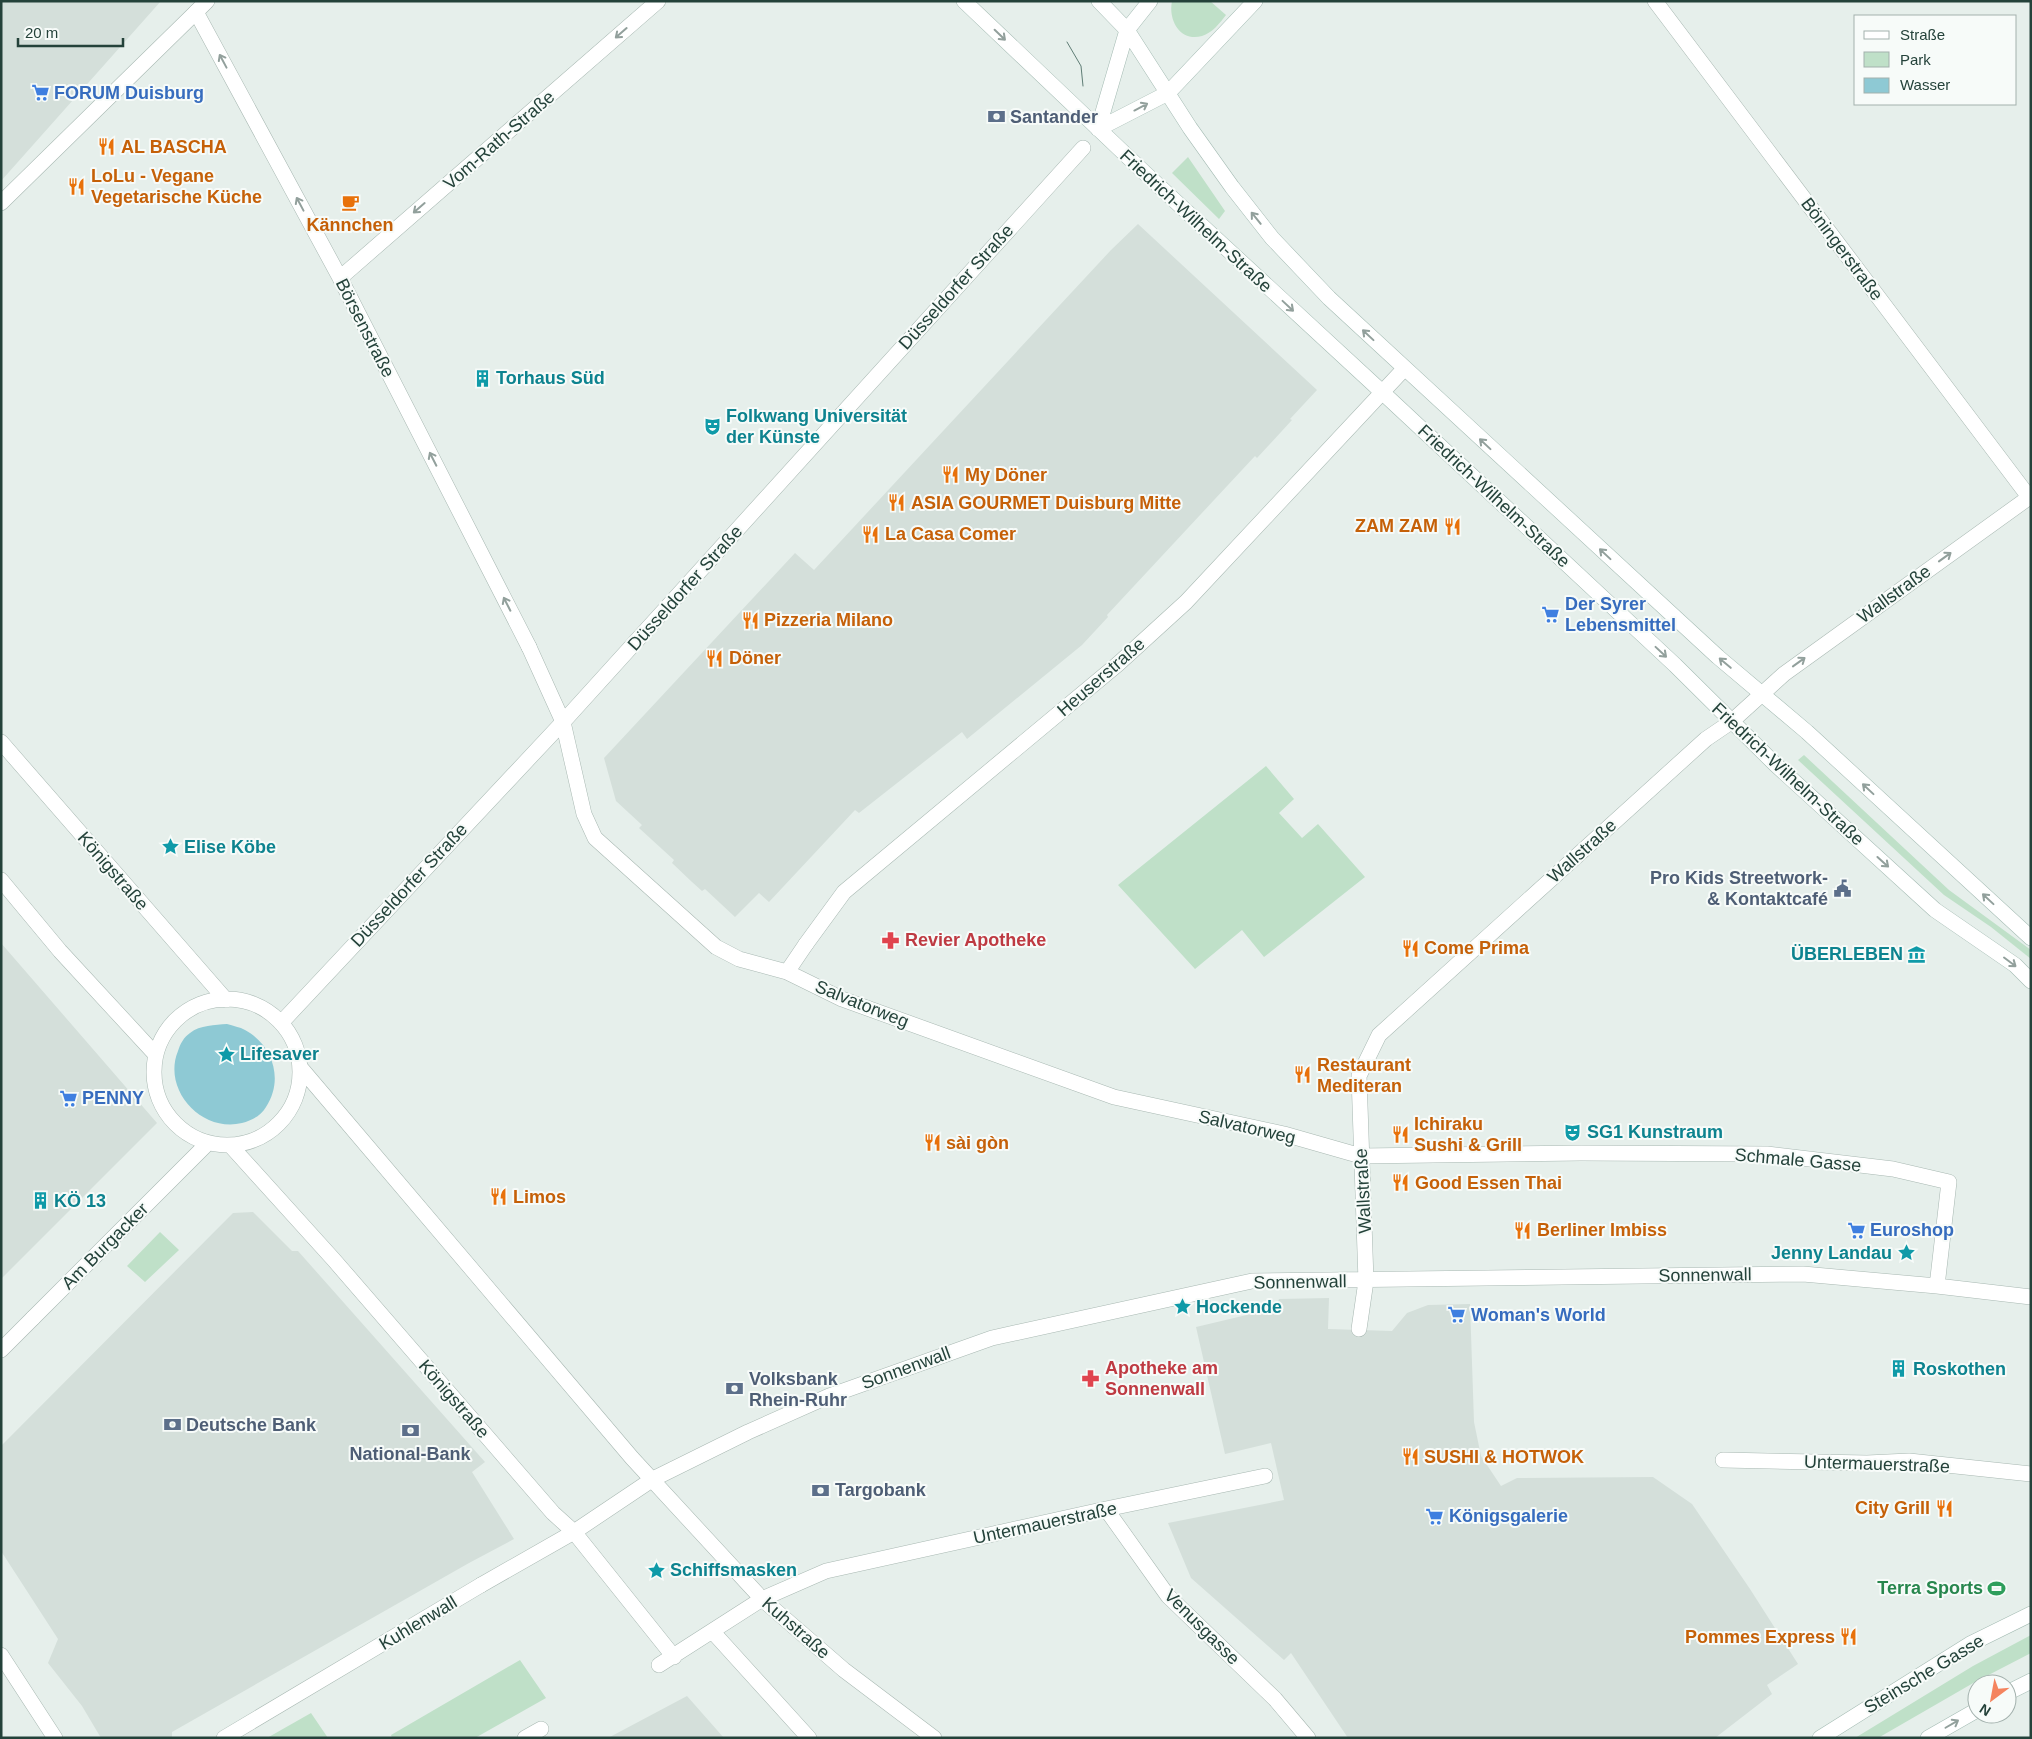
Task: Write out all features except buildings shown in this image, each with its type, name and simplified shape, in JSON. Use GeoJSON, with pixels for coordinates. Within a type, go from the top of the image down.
{"type":"FeatureCollection","features":[{"type":"Feature","properties":{"kind":"street"},"geometry":{"type":"LineString","coordinates":[[1,203],[207,1]]}},
{"type":"Feature","properties":{"kind":"street","name":"Vom-Rath-Straße"},"geometry":{"type":"LineString","coordinates":[[340,278],[658,1]]}},
{"type":"Feature","properties":{"kind":"street","name":"Friedrich-Wilhelm-Straße"},"geometry":{"type":"LineString","coordinates":[[964,1],[1098,130],[1675,665],[1775,764],[1935,910],[2015,965],[2031,981]]}},
{"type":"Feature","properties":{"kind":"street","name":"Friedrich-Wilhelm-Straße"},"geometry":{"type":"LineString","coordinates":[[1099,1],[1127,30],[1232,188],[1272,238],[1329,298],[1718,658],[1807,732],[2031,938]]}},
{"type":"Feature","properties":{"kind":"street"},"geometry":{"type":"LineString","coordinates":[[1098,130],[1127,30],[1150,1]]}},
{"type":"Feature","properties":{"kind":"street"},"geometry":{"type":"LineString","coordinates":[[1098,130],[1168,93],[1255,1]]}},
{"type":"Feature","properties":{"kind":"street","name":"Böningerstraße"},"geometry":{"type":"LineString","coordinates":[[1655,1],[2030,496]]}},
{"type":"Feature","properties":{"kind":"street","name":"Börsenstraße"},"geometry":{"type":"LineString","coordinates":[[196,12],[340,278],[529,647]]}},
{"type":"Feature","properties":{"kind":"street","name":"Düsseldorfer Straße"},"geometry":{"type":"LineString","coordinates":[[281,1023],[563,722],[1083,148]]}},
{"type":"Feature","properties":{"kind":"street","name":"Heuserstraße"},"geometry":{"type":"LineString","coordinates":[[787,972],[844,892],[1118,664],[1186,602],[1404,369]]}},
{"type":"Feature","properties":{"kind":"street","name":"Wallstraße"},"geometry":{"type":"LineString","coordinates":[[1359,1329],[1366,1280],[1366,1230],[1361,1156],[1359,1076],[1379,1035],[1706,738],[1731,722],[1784,674],[2030,496]]}},
{"type":"Feature","properties":{"kind":"street","name":"Salvatorweg"},"geometry":{"type":"LineString","coordinates":[[529,647],[563,722],[584,814],[595,838],[716,947],[739,959],[787,972],[842,999],[1114,1097],[1284,1134],[1361,1156]]}},
{"type":"Feature","properties":{"kind":"street","name":"Königstraße"},"geometry":{"type":"LineString","coordinates":[[1,742],[226,1000]]}},
{"type":"Feature","properties":{"kind":"street"},"geometry":{"type":"LineString","coordinates":[[1,880],[60,951],[156,1055]]}},
{"type":"Feature","properties":{"kind":"street"},"geometry":{"type":"LineString","coordinates":[[226,1000],[242,1001],[263,1008],[281,1023],[294,1043],[300,1067],[298,1091],[288,1113],[271,1131],[251,1142],[230,1145],[208,1143],[187,1134],[171,1119],[159,1100],[154,1078],[156,1055],[164,1034],[178,1017],[197,1005],[226,1000]]}},
{"type":"Feature","properties":{"kind":"street"},"geometry":{"type":"LineString","coordinates":[[300,1067],[632,1458],[653,1479]]}},
{"type":"Feature","properties":{"kind":"street","name":"Am Burgacker"},"geometry":{"type":"LineString","coordinates":[[1,1350],[208,1143]]}},
{"type":"Feature","properties":{"kind":"street","name":"Königstraße"},"geometry":{"type":"LineString","coordinates":[[230,1145],[341,1267],[553,1513],[574,1532],[674,1657]]}},
{"type":"Feature","properties":{"kind":"street","name":"Schmale Gasse"},"geometry":{"type":"LineString","coordinates":[[1361,1156],[1581,1153],[1766,1154],[1893,1169],[1949,1182],[1937,1286]]}},
{"type":"Feature","properties":{"kind":"street","name":"Sonnenwall"},"geometry":{"type":"LineString","coordinates":[[612,1507],[653,1479],[748,1432],[830,1396],[992,1338],[1252,1281],[1803,1274],[1937,1286],[2031,1297]]}},
{"type":"Feature","properties":{"kind":"street","name":"Untermauerstraße"},"geometry":{"type":"LineString","coordinates":[[1723,1460],[1867,1463],[1909,1461],[2031,1474]]}},
{"type":"Feature","properties":{"kind":"street","name":"Untermauerstraße"},"geometry":{"type":"LineString","coordinates":[[659,1665],[762,1599],[826,1571],[1265,1476]]}},
{"type":"Feature","properties":{"kind":"street","name":"Kuhstraße"},"geometry":{"type":"LineString","coordinates":[[653,1479],[762,1599],[844,1670],[934,1738]]}},
{"type":"Feature","properties":{"kind":"street","name":"Kuhlenwall"},"geometry":{"type":"LineString","coordinates":[[224,1738],[574,1532],[612,1507]]}},
{"type":"Feature","properties":{"kind":"street","name":"Venusgasse"},"geometry":{"type":"LineString","coordinates":[[1106,1509],[1168,1596],[1275,1699],[1308,1738]]}},
{"type":"Feature","properties":{"kind":"street","name":"Steinsche Gasse"},"geometry":{"type":"LineString","coordinates":[[1820,1738],[1970,1644],[2031,1614]]}},
{"type":"Feature","properties":{"kind":"street"},"geometry":{"type":"LineString","coordinates":[[712,1631],[809,1738]]}},
{"type":"Feature","properties":{"kind":"street"},"geometry":{"type":"LineString","coordinates":[[1,1655],[55,1738]]}},
{"type":"Feature","properties":{"kind":"street"},"geometry":{"type":"LineString","coordinates":[[2017,1688],[2031,1681]]}},
{"type":"Feature","properties":{"kind":"street"},"geometry":{"type":"LineString","coordinates":[[1928,1738],[1967,1716]]}},
{"type":"Feature","properties":{"kind":"street"},"geometry":{"type":"LineString","coordinates":[[524,1738],[540,1729]]}},
{"type":"Feature","properties":{"kind":"shaded area","name":"FORUM Duisburg"},"geometry":{"type":"Polygon","coordinates":[[[1,1],[161,1],[1,181],[1,1]]]}},
{"type":"Feature","properties":{"kind":"shaded area"},"geometry":{"type":"Polygon","coordinates":[[[1138,224],[1317,390],[1257,458],[1255,456],[1107,615],[1108,617],[1082,645],[967,739],[962,732],[859,813],[855,810],[769,902],[759,893],[735,917],[705,889],[702,891],[672,863],[674,860],[639,828],[642,825],[616,801],[604,758],[795,553],[814,570],[1111,250],[1138,224]]]}},
{"type":"Feature","properties":{"kind":"shaded area","name":"KÖ 13"},"geometry":{"type":"Polygon","coordinates":[[[1,943],[157,1123],[1,1279],[1,943]]]}},
{"type":"Feature","properties":{"kind":"shaded area"},"geometry":{"type":"Polygon","coordinates":[[[253,1212],[292,1251],[298,1251],[485,1462],[472,1472],[514,1539],[172,1732],[172,1738],[101,1738],[82,1706],[48,1663],[58,1639],[1,1551],[1,1446],[233,1213],[253,1212]]]}},
{"type":"Feature","properties":{"kind":"shaded area","name":"Königsgalerie"},"geometry":{"type":"Polygon","coordinates":[[[1329,1298],[1328,1329],[1392,1331],[1407,1313],[1428,1305],[1470,1304],[1474,1422],[1481,1456],[1501,1486],[1517,1478],[1653,1477],[1692,1504],[1798,1664],[1767,1685],[1772,1694],[1715,1738],[1348,1738],[1291,1653],[1284,1660],[1191,1578],[1168,1523],[1284,1500],[1271,1443],[1225,1454],[1196,1327],[1276,1308],[1279,1299],[1329,1298]]]}},
{"type":"Feature","properties":{"kind":"shaded area"},"geometry":{"type":"Polygon","coordinates":[[[687,1696],[724,1738],[608,1738],[687,1696]]]}},
{"type":"Feature","properties":{"kind":"green space"},"geometry":{"type":"Polygon","coordinates":[[[1172,1],[1210,1],[1226,15],[1206,35],[1187,36],[1177,28],[1174,22],[1171,8],[1172,1]]]}},
{"type":"Feature","properties":{"kind":"green space"},"geometry":{"type":"Polygon","coordinates":[[[1188,157],[1225,211],[1219,219],[1172,173],[1188,157]]]}},
{"type":"Feature","properties":{"kind":"green space"},"geometry":{"type":"Polygon","coordinates":[[[1804,755],[1949,890],[2031,950],[2031,959],[1991,927],[1944,895],[1798,760],[1804,755]]]}},
{"type":"Feature","properties":{"kind":"green space"},"geometry":{"type":"Polygon","coordinates":[[[1266,766],[1294,799],[1279,813],[1302,838],[1318,824],[1365,877],[1264,957],[1242,930],[1195,969],[1118,885],[1266,766]]]}},
{"type":"Feature","properties":{"kind":"green space"},"geometry":{"type":"Polygon","coordinates":[[[160,1232],[179,1250],[145,1282],[127,1266],[160,1232]]]}},
{"type":"Feature","properties":{"kind":"green space"},"geometry":{"type":"Polygon","coordinates":[[[2031,1635],[2031,1653],[1990,1674],[1967,1674],[1967,1687],[1878,1738],[1855,1738],[1973,1666],[2031,1635]]]}},
{"type":"Feature","properties":{"kind":"green space"},"geometry":{"type":"Polygon","coordinates":[[[520,1660],[546,1698],[475,1738],[392,1738],[391,1735],[520,1660]]]}},
{"type":"Feature","properties":{"kind":"green space"},"geometry":{"type":"Polygon","coordinates":[[[311,1713],[328,1738],[267,1738],[311,1713]]]}},
{"type":"Feature","properties":{"kind":"water"},"geometry":{"type":"Polygon","coordinates":[[[227,1024],[245,1030],[263,1045],[273,1064],[275,1075],[271,1097],[262,1113],[242,1123],[227,1124],[213,1121],[200,1115],[181,1094],[176,1080],[175,1066],[178,1051],[184,1039],[194,1030],[213,1025],[227,1024]]]}},
{"type":"Feature","properties":{"kind":"tram line"},"geometry":{"type":"LineString","coordinates":[[1067,42],[1081,66],[1083,86]]}},
{"type":"Feature","properties":{"kind":"place","name":"FORUM Duisburg"},"geometry":{"type":"Point","coordinates":[40,93]}},
{"type":"Feature","properties":{"kind":"place","name":"Santander"},"geometry":{"type":"Point","coordinates":[996,117]}},
{"type":"Feature","properties":{"kind":"place","name":"AL BASCHA"},"geometry":{"type":"Point","coordinates":[107,147]}},
{"type":"Feature","properties":{"kind":"place","name":"LoLu - Vegane Vegetarische Küche"},"geometry":{"type":"Point","coordinates":[77,186]}},
{"type":"Feature","properties":{"kind":"place","name":"Kännchen"},"geometry":{"type":"Point","coordinates":[350,202]}},
{"type":"Feature","properties":{"kind":"place","name":"Torhaus Süd"},"geometry":{"type":"Point","coordinates":[482,378]}},
{"type":"Feature","properties":{"kind":"place","name":"Folkwang Universität der Künste"},"geometry":{"type":"Point","coordinates":[712,426]}},
{"type":"Feature","properties":{"kind":"place","name":"My Döner"},"geometry":{"type":"Point","coordinates":[951,475]}},
{"type":"Feature","properties":{"kind":"place","name":"ASIA GOURMET Duisburg Mitte"},"geometry":{"type":"Point","coordinates":[897,503]}},
{"type":"Feature","properties":{"kind":"place","name":"ZAM ZAM"},"geometry":{"type":"Point","coordinates":[1452,526]}},
{"type":"Feature","properties":{"kind":"place","name":"La Casa Comer"},"geometry":{"type":"Point","coordinates":[871,534]}},
{"type":"Feature","properties":{"kind":"place","name":"Der Syrer Lebensmittel"},"geometry":{"type":"Point","coordinates":[1551,614]}},
{"type":"Feature","properties":{"kind":"place","name":"Pizzeria Milano"},"geometry":{"type":"Point","coordinates":[750,620]}},
{"type":"Feature","properties":{"kind":"place","name":"Döner"},"geometry":{"type":"Point","coordinates":[715,658]}},
{"type":"Feature","properties":{"kind":"place","name":"Elise Köbe"},"geometry":{"type":"Point","coordinates":[170,847]}},
{"type":"Feature","properties":{"kind":"place","name":"Pro Kids Streetwork- & Kontaktcafé"},"geometry":{"type":"Point","coordinates":[1842,888]}},
{"type":"Feature","properties":{"kind":"place","name":"Revier Apotheke"},"geometry":{"type":"Point","coordinates":[891,940]}},
{"type":"Feature","properties":{"kind":"place","name":"Come Prima"},"geometry":{"type":"Point","coordinates":[1410,948]}},
{"type":"Feature","properties":{"kind":"place","name":"ÜBERLEBEN"},"geometry":{"type":"Point","coordinates":[1917,954]}},
{"type":"Feature","properties":{"kind":"place","name":"Lifesaver"},"geometry":{"type":"Point","coordinates":[226,1054]}},
{"type":"Feature","properties":{"kind":"place","name":"Restaurant Mediteran"},"geometry":{"type":"Point","coordinates":[1303,1075]}},
{"type":"Feature","properties":{"kind":"place","name":"PENNY"},"geometry":{"type":"Point","coordinates":[68,1098]}},
{"type":"Feature","properties":{"kind":"place","name":"SG1 Kunstraum"},"geometry":{"type":"Point","coordinates":[1573,1132]}},
{"type":"Feature","properties":{"kind":"place","name":"Ichiraku Sushi & Grill"},"geometry":{"type":"Point","coordinates":[1400,1134]}},
{"type":"Feature","properties":{"kind":"place","name":"sài gòn"},"geometry":{"type":"Point","coordinates":[932,1143]}},
{"type":"Feature","properties":{"kind":"place","name":"Good Essen Thai"},"geometry":{"type":"Point","coordinates":[1401,1183]}},
{"type":"Feature","properties":{"kind":"place","name":"Limos"},"geometry":{"type":"Point","coordinates":[499,1197]}},
{"type":"Feature","properties":{"kind":"place","name":"KÖ 13"},"geometry":{"type":"Point","coordinates":[40,1201]}},
{"type":"Feature","properties":{"kind":"place","name":"Berliner Imbiss"},"geometry":{"type":"Point","coordinates":[1523,1230]}},
{"type":"Feature","properties":{"kind":"place","name":"Euroshop"},"geometry":{"type":"Point","coordinates":[1856,1230]}},
{"type":"Feature","properties":{"kind":"place","name":"Jenny Landau"},"geometry":{"type":"Point","coordinates":[1906,1253]}},
{"type":"Feature","properties":{"kind":"place","name":"Hockende"},"geometry":{"type":"Point","coordinates":[1182,1307]}},
{"type":"Feature","properties":{"kind":"place","name":"Woman's World"},"geometry":{"type":"Point","coordinates":[1457,1315]}},
{"type":"Feature","properties":{"kind":"place","name":"Roskothen"},"geometry":{"type":"Point","coordinates":[1899,1369]}},
{"type":"Feature","properties":{"kind":"place","name":"Apotheke am Sonnenwall"},"geometry":{"type":"Point","coordinates":[1091,1378]}},
{"type":"Feature","properties":{"kind":"place","name":"Volksbank Rhein-Ruhr"},"geometry":{"type":"Point","coordinates":[735,1389]}},
{"type":"Feature","properties":{"kind":"place","name":"Deutsche Bank"},"geometry":{"type":"Point","coordinates":[172,1425]}},
{"type":"Feature","properties":{"kind":"place","name":"National-Bank"},"geometry":{"type":"Point","coordinates":[410,1431]}},
{"type":"Feature","properties":{"kind":"place","name":"SUSHI & HOTWOK"},"geometry":{"type":"Point","coordinates":[1410,1457]}},
{"type":"Feature","properties":{"kind":"place","name":"Targobank"},"geometry":{"type":"Point","coordinates":[821,1490]}},
{"type":"Feature","properties":{"kind":"place","name":"City Grill"},"geometry":{"type":"Point","coordinates":[1944,1508]}},
{"type":"Feature","properties":{"kind":"place","name":"Königsgalerie"},"geometry":{"type":"Point","coordinates":[1435,1516]}},
{"type":"Feature","properties":{"kind":"place","name":"Schiffsmasken"},"geometry":{"type":"Point","coordinates":[656,1570]}},
{"type":"Feature","properties":{"kind":"place","name":"Terra Sports"},"geometry":{"type":"Point","coordinates":[1997,1588]}},
{"type":"Feature","properties":{"kind":"place","name":"Pommes Express"},"geometry":{"type":"Point","coordinates":[1849,1637]}}]}
